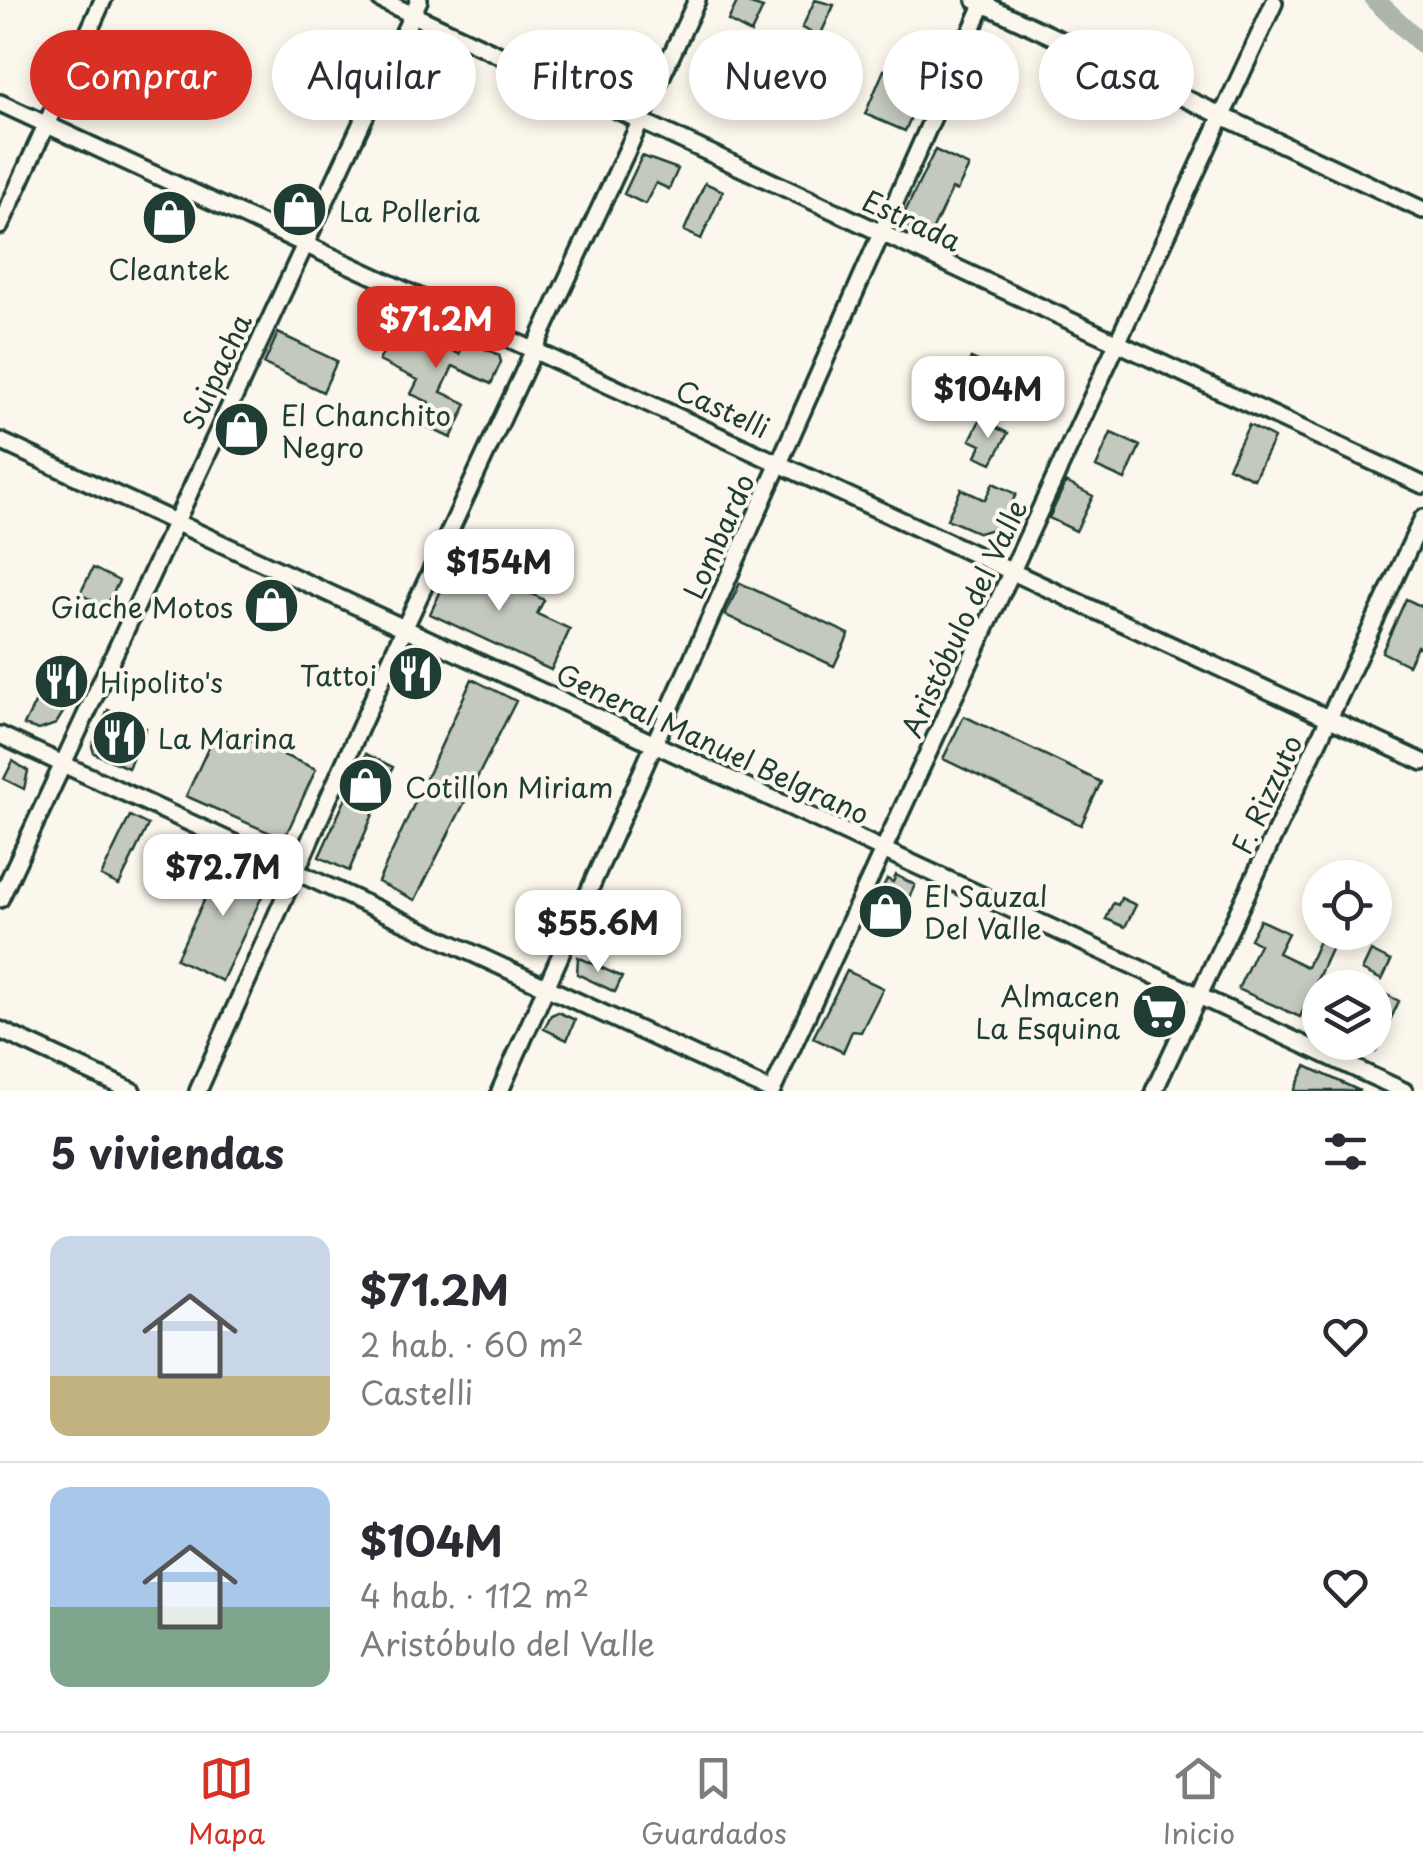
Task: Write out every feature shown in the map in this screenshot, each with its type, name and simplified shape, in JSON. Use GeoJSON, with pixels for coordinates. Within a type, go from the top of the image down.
{"type":"FeatureCollection","features":[{"type":"Feature","properties":{"kind":"street"},"geometry":{"type":"LineString","coordinates":[[0,226],[103,0]]}},
{"type":"Feature","properties":{"kind":"street","name":"Estrada"},"geometry":{"type":"LineString","coordinates":[[381,0],[416,7],[641,122],[1423,485]]}},
{"type":"Feature","properties":{"kind":"street"},"geometry":{"type":"LineString","coordinates":[[198,1091],[405,627],[697,0]]}},
{"type":"Feature","properties":{"kind":"street"},"geometry":{"type":"LineString","coordinates":[[981,1],[1423,210]]}},
{"type":"Feature","properties":{"kind":"street","name":"Lombardo"},"geometry":{"type":"LineString","coordinates":[[500,1091],[652,742],[882,234],[981,1]]}},
{"type":"Feature","properties":{"kind":"street","name":"Aristóbulo del Valle"},"geometry":{"type":"LineString","coordinates":[[771,1091],[1274,4]]}},
{"type":"Feature","properties":{"kind":"street","name":"Suipacha"},"geometry":{"type":"LineString","coordinates":[[0,899],[60,763],[416,7]]}},
{"type":"Feature","properties":{"kind":"street","name":"Castelli"},"geometry":{"type":"LineString","coordinates":[[0,103],[1423,762]]}},
{"type":"Feature","properties":{"kind":"street","name":"General Manuel Belgrano"},"geometry":{"type":"LineString","coordinates":[[0,440],[1404,1091]]}},
{"type":"Feature","properties":{"kind":"street","name":"F. Rizzuto"},"geometry":{"type":"LineString","coordinates":[[1154,1091],[1423,518]]}},
{"type":"Feature","properties":{"kind":"street"},"geometry":{"type":"LineString","coordinates":[[0,735],[295,873],[545,983],[771,1091]]}},
{"type":"Feature","properties":{"kind":"street"},"geometry":{"type":"LineString","coordinates":[[0,1030],[132,1091]]}},
{"type":"Feature","properties":{"kind":"building"},"geometry":{"type":"Polygon","coordinates":[[[738,0],[763,8],[752,30],[728,21],[738,0]]]}},
{"type":"Feature","properties":{"kind":"building"},"geometry":{"type":"Polygon","coordinates":[[[815,0],[834,5],[823,30],[802,28],[815,0]]]}},
{"type":"Feature","properties":{"kind":"building"},"geometry":{"type":"Polygon","coordinates":[[[883,72],[883,120],[910,120],[905,131],[865,114],[883,72]]]}},
{"type":"Feature","properties":{"kind":"building"},"geometry":{"type":"Polygon","coordinates":[[[935,150],[969,166],[957,191],[952,189],[929,237],[906,226],[903,216],[935,150]]]}},
{"type":"Feature","properties":{"kind":"building"},"geometry":{"type":"Polygon","coordinates":[[[642,156],[678,169],[669,189],[656,183],[645,204],[624,194],[642,156]]]}},
{"type":"Feature","properties":{"kind":"building"},"geometry":{"type":"Polygon","coordinates":[[[705,183],[723,191],[701,239],[684,231],[705,183]]]}},
{"type":"Feature","properties":{"kind":"building"},"geometry":{"type":"Polygon","coordinates":[[[402,313],[423,323],[417,334],[459,354],[466,340],[499,355],[501,362],[491,384],[453,366],[441,392],[467,404],[451,438],[418,423],[429,402],[411,394],[418,380],[379,361],[402,313]]]}},
{"type":"Feature","properties":{"kind":"building"},"geometry":{"type":"Polygon","coordinates":[[[278,333],[337,361],[323,392],[264,364],[278,333]]]}},
{"type":"Feature","properties":{"kind":"building"},"geometry":{"type":"Polygon","coordinates":[[[971,358],[1015,378],[1009,391],[980,378],[970,400],[955,392],[971,358]]]}},
{"type":"Feature","properties":{"kind":"building"},"geometry":{"type":"Polygon","coordinates":[[[980,420],[1008,433],[992,463],[976,456],[981,445],[970,440],[980,420]]]}},
{"type":"Feature","properties":{"kind":"building"},"geometry":{"type":"Polygon","coordinates":[[[1249,425],[1274,438],[1254,479],[1228,467],[1249,425]]]}},
{"type":"Feature","properties":{"kind":"building"},"geometry":{"type":"Polygon","coordinates":[[[1111,433],[1140,446],[1125,480],[1096,467],[1111,433]]]}},
{"type":"Feature","properties":{"kind":"building"},"geometry":{"type":"Polygon","coordinates":[[[1066,482],[1093,496],[1076,531],[1049,518],[1066,482]]]}},
{"type":"Feature","properties":{"kind":"building"},"geometry":{"type":"Polygon","coordinates":[[[993,483],[1016,494],[1001,527],[979,533],[947,519],[961,489],[985,500],[993,483]]]}},
{"type":"Feature","properties":{"kind":"building"},"geometry":{"type":"Polygon","coordinates":[[[457,557],[544,600],[537,614],[570,629],[551,670],[430,614],[457,557]]]}},
{"type":"Feature","properties":{"kind":"building"},"geometry":{"type":"Polygon","coordinates":[[[93,568],[119,581],[106,607],[80,594],[93,568]]]}},
{"type":"Feature","properties":{"kind":"building"},"geometry":{"type":"Polygon","coordinates":[[[740,583],[849,634],[834,666],[725,615],[740,583]]]}},
{"type":"Feature","properties":{"kind":"building"},"geometry":{"type":"Polygon","coordinates":[[[1406,599],[1423,607],[1423,649],[1417,646],[1408,665],[1382,652],[1406,599]]]}},
{"type":"Feature","properties":{"kind":"building"},"geometry":{"type":"Polygon","coordinates":[[[472,679],[516,701],[415,900],[378,882],[472,679]]]}},
{"type":"Feature","properties":{"kind":"building"},"geometry":{"type":"Polygon","coordinates":[[[40,693],[67,706],[56,724],[39,730],[24,725],[40,693]]]}},
{"type":"Feature","properties":{"kind":"building","name":"La Marina"},"geometry":{"type":"Polygon","coordinates":[[[108,710],[146,728],[128,768],[94,753],[92,746],[108,710]]]}},
{"type":"Feature","properties":{"kind":"building"},"geometry":{"type":"Polygon","coordinates":[[[964,716],[1101,782],[1081,825],[943,759],[964,716]]]}},
{"type":"Feature","properties":{"kind":"building"},"geometry":{"type":"Polygon","coordinates":[[[218,727],[316,769],[287,833],[277,836],[186,796],[218,727]]]}},
{"type":"Feature","properties":{"kind":"building"},"geometry":{"type":"Polygon","coordinates":[[[366,754],[393,767],[349,871],[319,857],[366,754]]]}},
{"type":"Feature","properties":{"kind":"building"},"geometry":{"type":"Polygon","coordinates":[[[13,761],[28,771],[24,789],[4,779],[13,761]]]}},
{"type":"Feature","properties":{"kind":"building"},"geometry":{"type":"Polygon","coordinates":[[[130,816],[148,825],[119,885],[101,876],[130,816]]]}},
{"type":"Feature","properties":{"kind":"building"},"geometry":{"type":"Polygon","coordinates":[[[225,857],[261,874],[266,888],[222,981],[176,959],[225,857]]]}},
{"type":"Feature","properties":{"kind":"building"},"geometry":{"type":"Polygon","coordinates":[[[896,875],[915,885],[902,912],[877,899],[887,879],[893,882],[896,875]]]}},
{"type":"Feature","properties":{"kind":"building"},"geometry":{"type":"Polygon","coordinates":[[[1121,898],[1136,905],[1125,927],[1106,919],[1113,903],[1118,905],[1121,898]]]}},
{"type":"Feature","properties":{"kind":"building"},"geometry":{"type":"Polygon","coordinates":[[[1260,920],[1288,933],[1278,953],[1307,967],[1315,950],[1331,950],[1321,970],[1302,970],[1300,1017],[1238,989],[1259,944],[1250,939],[1260,920]]]}},
{"type":"Feature","properties":{"kind":"building"},"geometry":{"type":"Polygon","coordinates":[[[1371,951],[1391,961],[1387,970],[1362,970],[1371,951]]]}},
{"type":"Feature","properties":{"kind":"building"},"geometry":{"type":"Polygon","coordinates":[[[578,957],[622,977],[615,992],[577,974],[578,957]]]}},
{"type":"Feature","properties":{"kind":"building"},"geometry":{"type":"Polygon","coordinates":[[[847,971],[883,988],[861,1032],[852,1031],[843,1052],[813,1038],[847,971]]]}},
{"type":"Feature","properties":{"kind":"building"},"geometry":{"type":"Polygon","coordinates":[[[1392,998],[1399,1001],[1392,1016],[1392,998]]]}},
{"type":"Feature","properties":{"kind":"building"},"geometry":{"type":"Polygon","coordinates":[[[558,1012],[575,1020],[567,1040],[544,1029],[551,1015],[558,1012]]]}},
{"type":"Feature","properties":{"kind":"building"},"geometry":{"type":"Polygon","coordinates":[[[1306,1066],[1360,1091],[1294,1091],[1306,1066]]]}},
{"type":"Feature","properties":{"kind":"waterway"},"geometry":{"type":"LineString","coordinates":[[1375,0],[1423,45]]}},
{"type":"Feature","properties":{"kind":"place","name":"La Polleria"},"geometry":{"type":"Point","coordinates":[300,210]}},
{"type":"Feature","properties":{"kind":"place","name":"Cleantek"},"geometry":{"type":"Point","coordinates":[169,217]}},
{"type":"Feature","properties":{"kind":"place","name":"El Chanchito Negro"},"geometry":{"type":"Point","coordinates":[242,430]}},
{"type":"Feature","properties":{"kind":"place","name":"Giache Motos"},"geometry":{"type":"Point","coordinates":[272,606]}},
{"type":"Feature","properties":{"kind":"place","name":"Tattoi"},"geometry":{"type":"Point","coordinates":[416,674]}},
{"type":"Feature","properties":{"kind":"place","name":"Hipolito's"},"geometry":{"type":"Point","coordinates":[61,681]}},
{"type":"Feature","properties":{"kind":"place","name":"La Marina"},"geometry":{"type":"Point","coordinates":[119,737]}},
{"type":"Feature","properties":{"kind":"place","name":"Cotillon Miriam"},"geometry":{"type":"Point","coordinates":[366,786]}},
{"type":"Feature","properties":{"kind":"place","name":"El Sauzal Del Valle"},"geometry":{"type":"Point","coordinates":[885,911]}},
{"type":"Feature","properties":{"kind":"place","name":"Almacen La Esquina"},"geometry":{"type":"Point","coordinates":[1159,1011]}}]}
